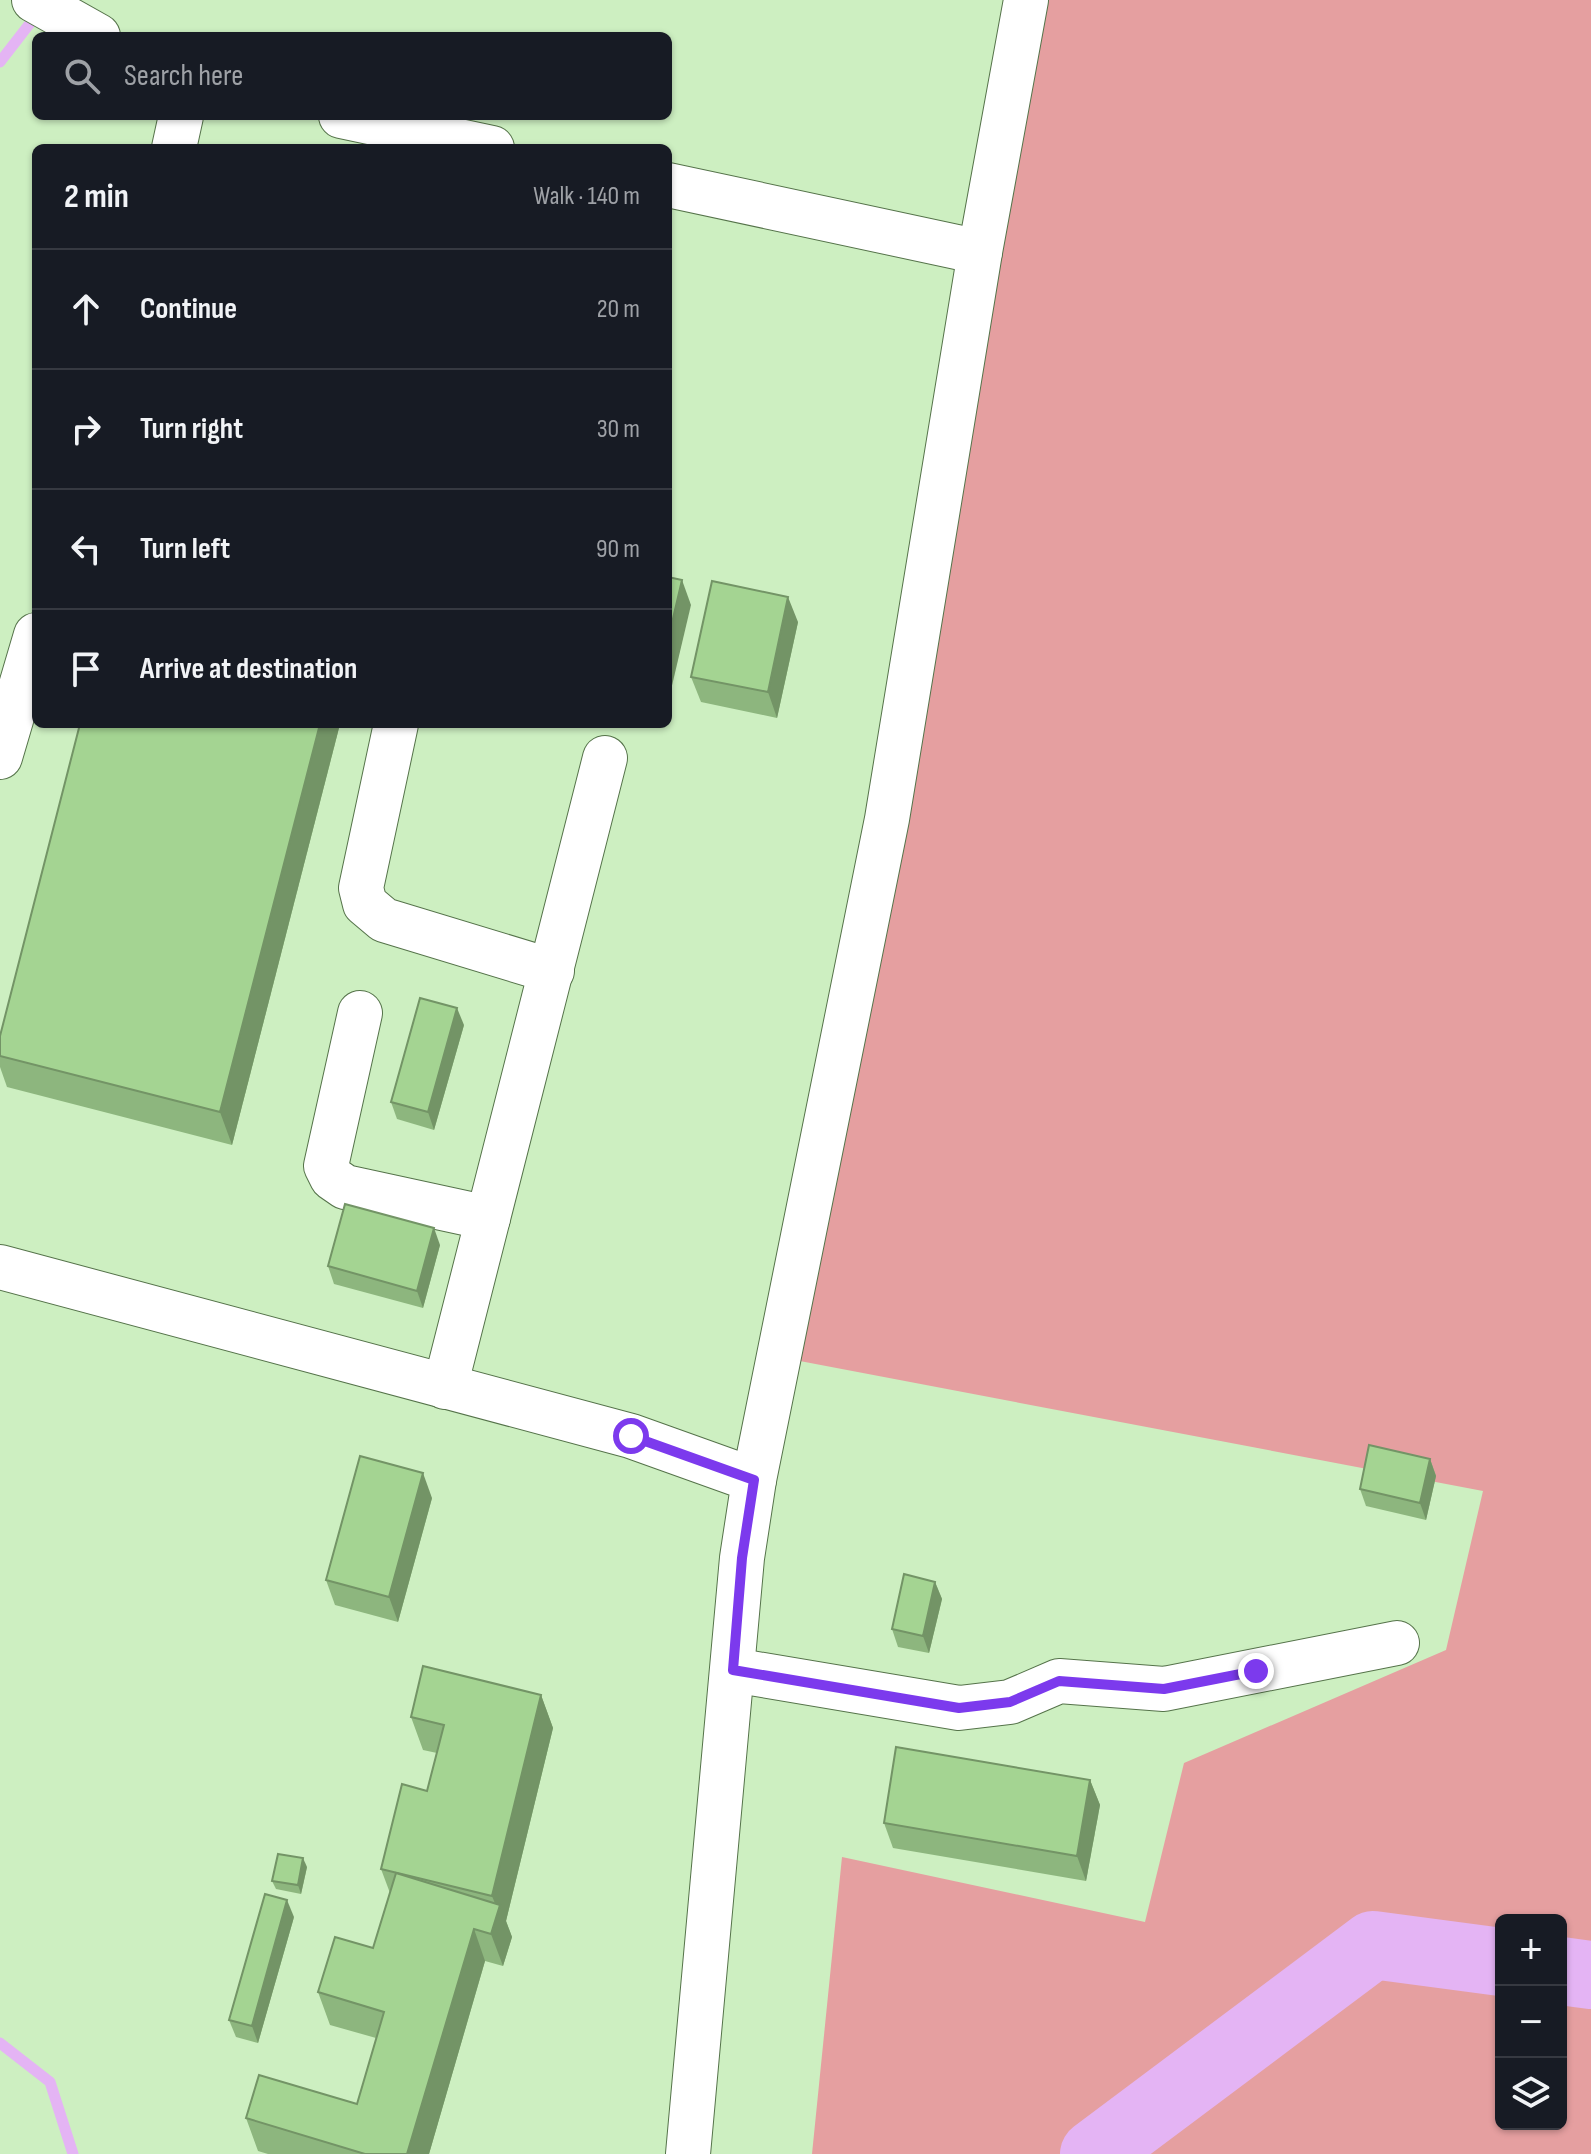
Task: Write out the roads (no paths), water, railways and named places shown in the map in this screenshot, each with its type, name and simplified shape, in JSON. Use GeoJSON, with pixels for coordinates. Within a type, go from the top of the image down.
{"type":"FeatureCollection","features":[{"type":"Feature","properties":{"kind":"street"},"geometry":{"type":"LineString","coordinates":[[34,0],[91,32]]}},
{"type":"Feature","properties":{"kind":"street"},"geometry":{"type":"LineString","coordinates":[[688,2154],[742,1558],[754,1480],[887,819],[980,252],[1026,0]]}},
{"type":"Feature","properties":{"kind":"street"},"geometry":{"type":"LineString","coordinates":[[175,144],[180,120]]}},
{"type":"Feature","properties":{"kind":"street"},"geometry":{"type":"LineString","coordinates":[[360,120],[473,144]]}},
{"type":"Feature","properties":{"kind":"street"},"geometry":{"type":"LineString","coordinates":[[672,186],[980,252]]}},
{"type":"Feature","properties":{"kind":"street"},"geometry":{"type":"LineString","coordinates":[[0,757],[32,649]]}},
{"type":"Feature","properties":{"kind":"street"},"geometry":{"type":"LineString","coordinates":[[395,728],[361,888],[365,904],[384,920],[552,971]]}},
{"type":"Feature","properties":{"kind":"street"},"geometry":{"type":"LineString","coordinates":[[445,1387],[605,758]]}},
{"type":"Feature","properties":{"kind":"street"},"geometry":{"type":"LineString","coordinates":[[360,1013],[326,1166],[332,1178],[345,1187],[488,1218]]}},
{"type":"Feature","properties":{"kind":"street"},"geometry":{"type":"LineString","coordinates":[[0,1267],[631,1436],[754,1480]]}},
{"type":"Feature","properties":{"kind":"street"},"geometry":{"type":"LineString","coordinates":[[733,1670],[959,1708],[1010,1702],[1059,1681],[1164,1689],[1397,1643]]}},
{"type":"Feature","properties":{"kind":"waterway"},"geometry":{"type":"LineString","coordinates":[[0,62],[38,13]]}},
{"type":"Feature","properties":{"kind":"waterway"},"geometry":{"type":"LineString","coordinates":[[1094,2154],[1373,1945],[1495,1961]]}},
{"type":"Feature","properties":{"kind":"waterway"},"geometry":{"type":"LineString","coordinates":[[1567,1972],[1591,1975]]}},
{"type":"Feature","properties":{"kind":"waterway"},"geometry":{"type":"LineString","coordinates":[[0,2043],[50,2082],[73,2154]]}}]}
